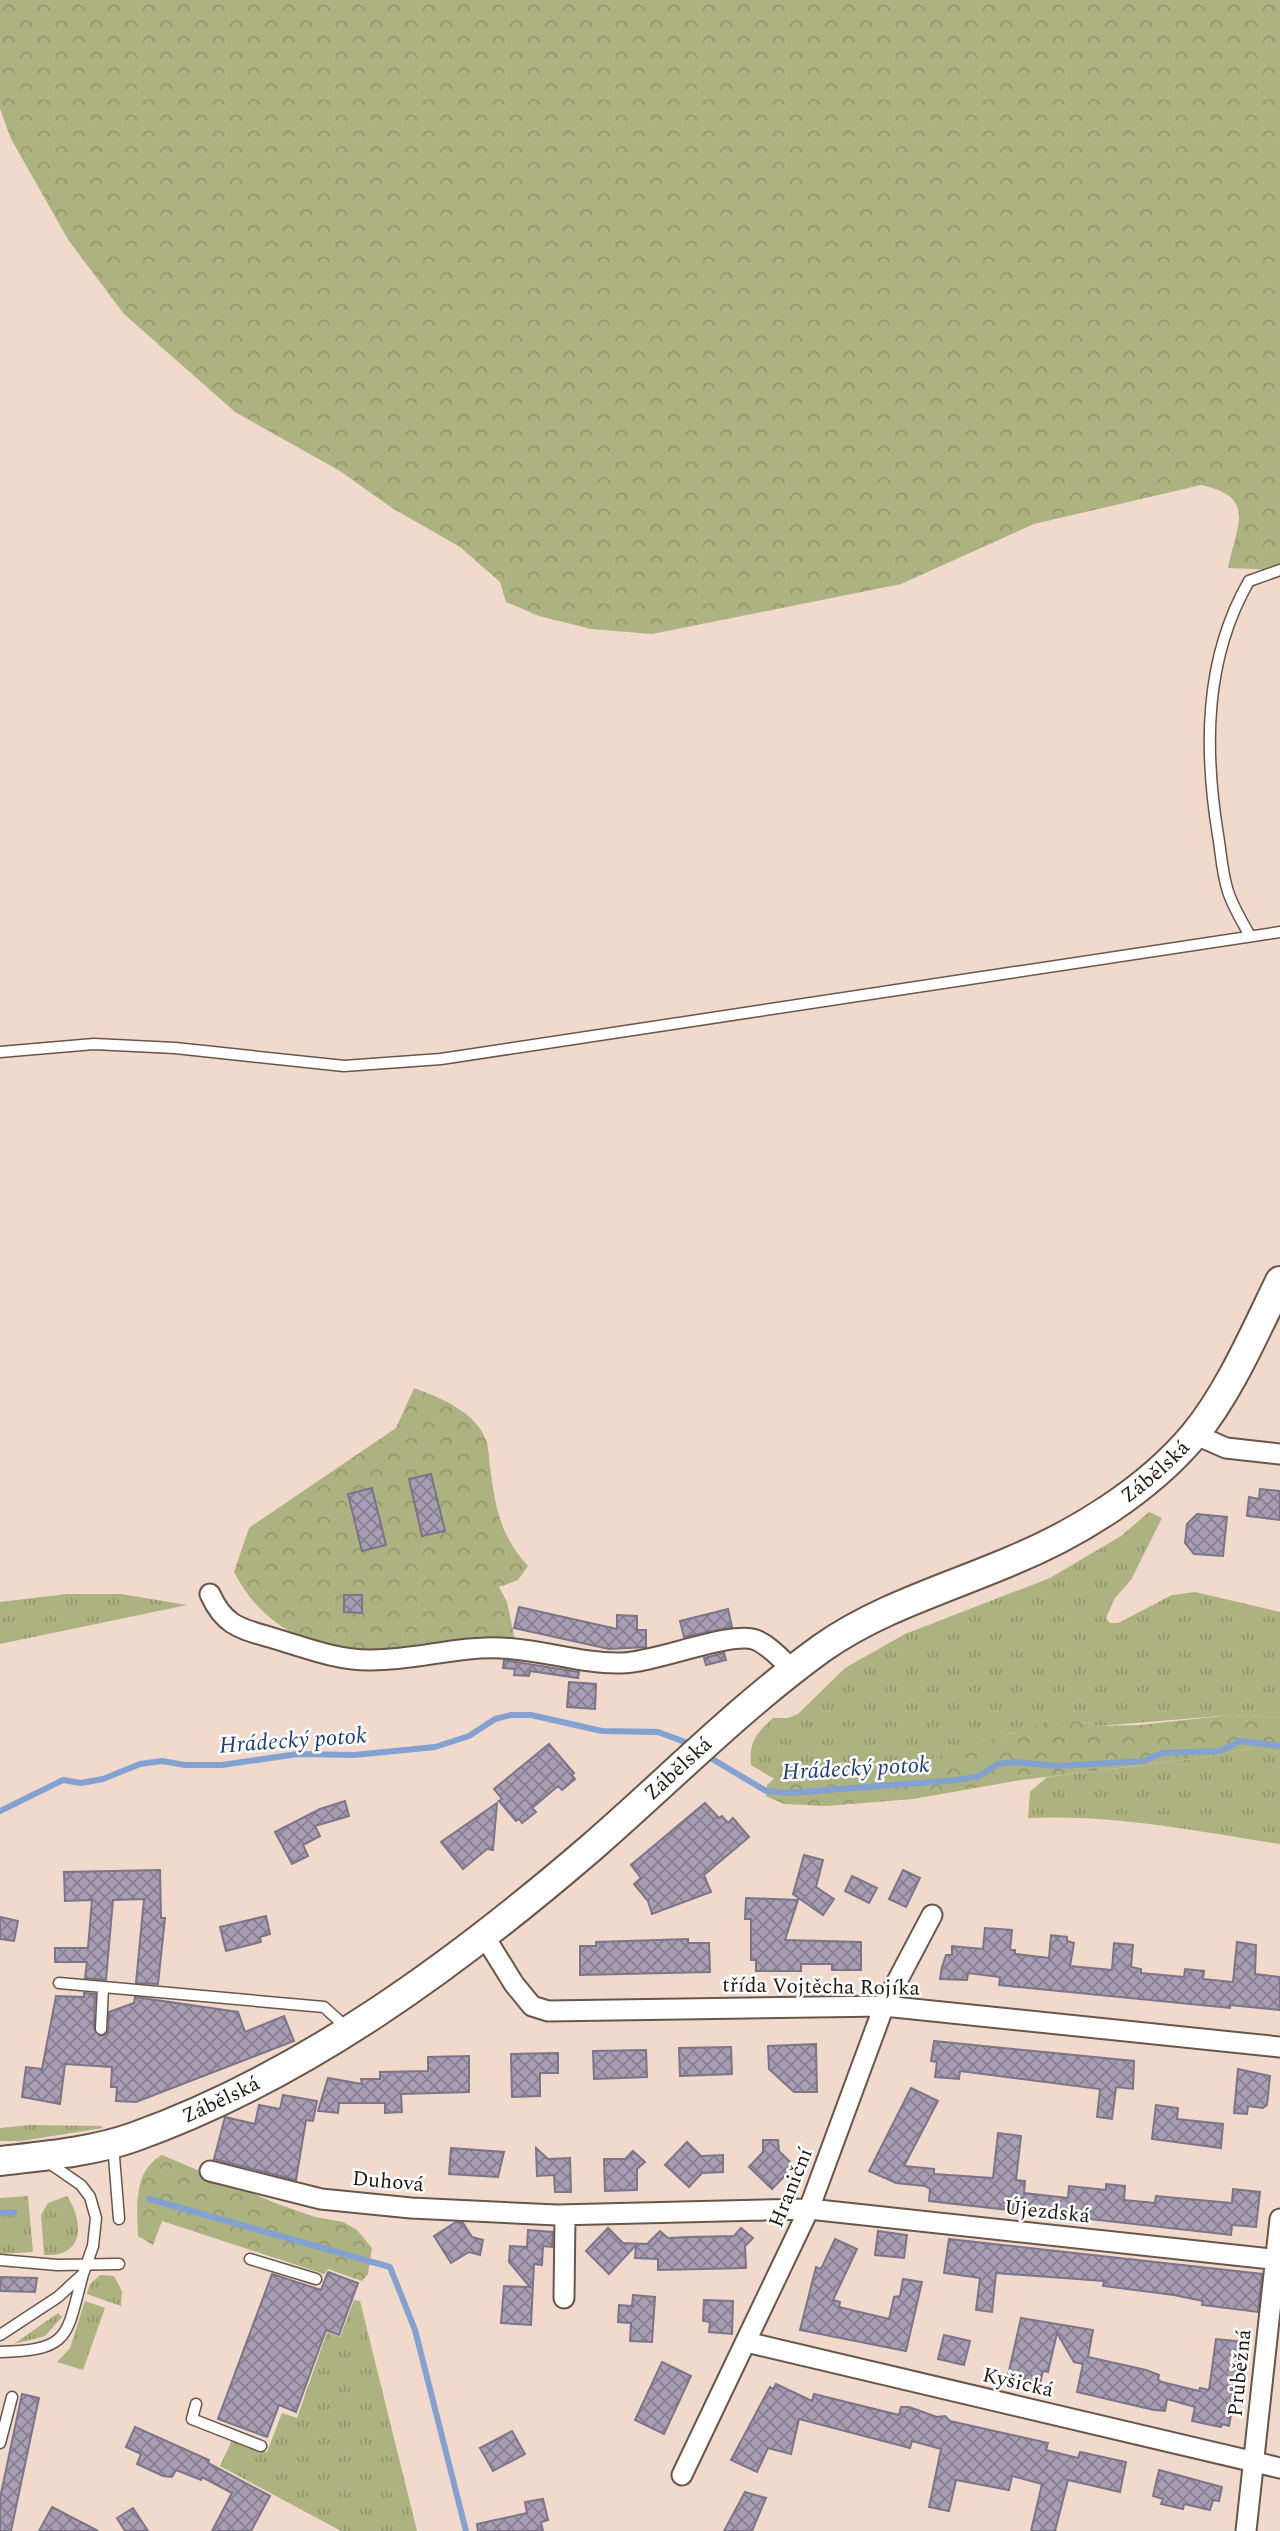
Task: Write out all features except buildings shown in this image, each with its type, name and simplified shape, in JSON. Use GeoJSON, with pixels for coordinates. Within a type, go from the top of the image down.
{"type":"FeatureCollection","features":[{"type":"Feature","properties":{"kind":"main road","name":"Zábělská"},"geometry":{"type":"LineString","coordinates":[[0,2161],[113,2144],[251,2085],[349,2031],[483,1934],[590,1849],[793,1670],[841,1636],[884,1614],[1040,1549],[1131,1494],[1194,1434],[1240,1362],[1280,1281]]}},
{"type":"Feature","properties":{"kind":"street"},"geometry":{"type":"LineString","coordinates":[[1194,1434],[1226,1448],[1280,1454]]}},
{"type":"Feature","properties":{"kind":"street"},"geometry":{"type":"LineString","coordinates":[[210,1594],[217,1611],[231,1625],[346,1658],[400,1659],[500,1648],[597,1662],[624,1663],[668,1656],[740,1637],[755,1640],[793,1670]]}},
{"type":"Feature","properties":{"kind":"street","name":"Hraniční"},"geometry":{"type":"LineString","coordinates":[[682,2475],[809,2209],[884,2006],[932,1915]]}},
{"type":"Feature","properties":{"kind":"street","name":"třída Vojtěcha Rojíka"},"geometry":{"type":"LineString","coordinates":[[483,1934],[514,1984],[532,2006],[548,2011],[884,2006],[1280,2046]]}},
{"type":"Feature","properties":{"kind":"street","name":"Duhová"},"geometry":{"type":"LineString","coordinates":[[210,2171],[321,2199],[411,2208],[565,2214],[809,2209]]}},
{"type":"Feature","properties":{"kind":"street","name":"Újezdská"},"geometry":{"type":"LineString","coordinates":[[809,2209],[1278,2260]]}},
{"type":"Feature","properties":{"kind":"street"},"geometry":{"type":"LineString","coordinates":[[564,2298],[565,2214]]}},
{"type":"Feature","properties":{"kind":"street","name":"Průběžná"},"geometry":{"type":"LineString","coordinates":[[1246,2531],[1278,2260],[1280,2219]]}},
{"type":"Feature","properties":{"kind":"street","name":"Kyšická"},"geometry":{"type":"LineString","coordinates":[[746,2343],[1280,2468]]}},
{"type":"Feature","properties":{"kind":"lane"},"geometry":{"type":"LineString","coordinates":[[1250,936],[1227,890],[1210,786],[1208,736],[1212,685],[1235,605],[1248,582],[1280,570]]}},
{"type":"Feature","properties":{"kind":"lane"},"geometry":{"type":"LineString","coordinates":[[0,1052],[94,1044],[175,1048],[344,1066],[441,1059],[1034,967],[1280,932]]}},
{"type":"Feature","properties":{"kind":"lane"},"geometry":{"type":"LineString","coordinates":[[59,1983],[324,2007],[349,2031]]}},
{"type":"Feature","properties":{"kind":"lane"},"geometry":{"type":"LineString","coordinates":[[102,2029],[103,1987]]}},
{"type":"Feature","properties":{"kind":"lane"},"geometry":{"type":"LineString","coordinates":[[113,2144],[119,2219]]}},
{"type":"Feature","properties":{"kind":"lane"},"geometry":{"type":"LineString","coordinates":[[0,2352],[32,2351],[55,2345],[68,2331],[84,2269],[93,2246],[96,2218],[90,2197],[63,2171],[37,2156]]}},
{"type":"Feature","properties":{"kind":"lane"},"geometry":{"type":"LineString","coordinates":[[57,2265],[78,2260],[93,2246]]}},
{"type":"Feature","properties":{"kind":"lane"},"geometry":{"type":"LineString","coordinates":[[250,2259],[316,2280]]}},
{"type":"Feature","properties":{"kind":"lane"},"geometry":{"type":"LineString","coordinates":[[0,2260],[84,2269],[120,2264]]}},
{"type":"Feature","properties":{"kind":"lane"},"geometry":{"type":"LineString","coordinates":[[0,2335],[58,2297],[84,2269]]}},
{"type":"Feature","properties":{"kind":"lane"},"geometry":{"type":"LineString","coordinates":[[0,2443],[12,2397]]}},
{"type":"Feature","properties":{"kind":"lane"},"geometry":{"type":"LineString","coordinates":[[196,2404],[192,2419],[261,2445]]}},
{"type":"Feature","properties":{"kind":"green space"},"geometry":{"type":"Polygon","coordinates":[[[0,0],[1280,0],[1280,570],[1228,568],[1238,526],[1237,505],[1219,490],[1201,485],[1034,524],[901,584],[652,634],[591,629],[539,616],[506,602],[500,582],[460,547],[392,508],[340,471],[235,412],[124,314],[69,241],[11,139],[0,109],[0,0]]]}},
{"type":"Feature","properties":{"kind":"green space"},"geometry":{"type":"Polygon","coordinates":[[[414,1388],[456,1407],[474,1421],[486,1440],[500,1520],[511,1543],[528,1566],[518,1580],[499,1587],[507,1602],[515,1640],[436,1649],[358,1651],[321,1644],[288,1630],[258,1607],[234,1572],[249,1528],[396,1428],[414,1388]]]}},
{"type":"Feature","properties":{"kind":"green space"},"geometry":{"type":"Polygon","coordinates":[[[1149,1512],[1162,1518],[1131,1580],[1115,1598],[1106,1618],[1110,1623],[1118,1623],[1172,1595],[1195,1592],[1280,1612],[1280,1718],[1231,1715],[1100,1726],[1073,1720],[1012,1733],[957,1753],[896,1768],[864,1761],[838,1763],[791,1784],[781,1783],[751,1765],[753,1744],[762,1729],[773,1718],[788,1718],[798,1714],[845,1668],[905,1634],[1050,1578],[1121,1536],[1149,1512]]]}},
{"type":"Feature","properties":{"kind":"green space"},"geometry":{"type":"Polygon","coordinates":[[[67,1594],[121,1594],[187,1605],[0,1644],[0,1602],[67,1594]]]}},
{"type":"Feature","properties":{"kind":"green space"},"geometry":{"type":"Polygon","coordinates":[[[1231,1715],[1280,1718],[1280,1753],[1252,1748],[1193,1759],[1021,1780],[913,1799],[826,1806],[784,1804],[766,1796],[767,1785],[775,1778],[791,1784],[850,1761],[896,1768],[911,1765],[1048,1722],[1073,1720],[1100,1726],[1139,1725],[1231,1715]]]}},
{"type":"Feature","properties":{"kind":"green space"},"geometry":{"type":"Polygon","coordinates":[[[1252,1748],[1280,1753],[1280,1844],[1123,1821],[1028,1818],[1030,1792],[1047,1777],[1193,1759],[1252,1748]]]}},
{"type":"Feature","properties":{"kind":"green space"},"geometry":{"type":"Polygon","coordinates":[[[30,2125],[103,2128],[21,2141],[0,2141],[0,2128],[30,2125]]]}},
{"type":"Feature","properties":{"kind":"green space"},"geometry":{"type":"Polygon","coordinates":[[[162,2155],[275,2203],[315,2217],[343,2222],[357,2230],[372,2248],[368,2274],[362,2281],[328,2269],[324,2274],[162,2221],[153,2245],[138,2236],[139,2191],[146,2170],[162,2155]]]}},
{"type":"Feature","properties":{"kind":"green space"},"geometry":{"type":"Polygon","coordinates":[[[28,2196],[33,2252],[0,2254],[0,2198],[28,2196]]]}},
{"type":"Feature","properties":{"kind":"green space"},"geometry":{"type":"Polygon","coordinates":[[[67,2196],[73,2206],[78,2227],[74,2244],[57,2254],[44,2255],[41,2215],[48,2203],[67,2196]]]}},
{"type":"Feature","properties":{"kind":"green space"},"geometry":{"type":"Polygon","coordinates":[[[100,2275],[114,2276],[122,2291],[121,2306],[87,2294],[90,2284],[100,2275]]]}},
{"type":"Feature","properties":{"kind":"green space"},"geometry":{"type":"Polygon","coordinates":[[[354,2300],[360,2301],[417,2531],[341,2531],[220,2466],[232,2440],[267,2452],[282,2413],[297,2418],[327,2332],[340,2337],[354,2300]]]}},
{"type":"Feature","properties":{"kind":"green space"},"geometry":{"type":"Polygon","coordinates":[[[85,2301],[105,2308],[83,2370],[57,2362],[70,2348],[85,2301]]]}},
{"type":"Feature","properties":{"kind":"green space"},"geometry":{"type":"Polygon","coordinates":[[[58,2313],[62,2317],[45,2336],[14,2344],[58,2313]]]}},
{"type":"Feature","properties":{"kind":"waterway","name":"Hrádecký potok"},"geometry":{"type":"LineString","coordinates":[[0,1811],[63,1780],[81,1783],[103,1779],[140,1764],[162,1761],[185,1765],[222,1765],[298,1754],[354,1755],[435,1747],[469,1736],[495,1719],[511,1715],[531,1715],[602,1731],[658,1732],[693,1745]]}},
{"type":"Feature","properties":{"kind":"waterway","name":"Hrádecký potok"},"geometry":{"type":"LineString","coordinates":[[704,1754],[766,1791],[789,1793],[957,1780],[979,1776],[998,1764],[1015,1762],[1057,1766],[1144,1761],[1162,1753],[1220,1751],[1240,1741],[1280,1746]]}},
{"type":"Feature","properties":{"kind":"waterway"},"geometry":{"type":"LineString","coordinates":[[149,2199],[390,2267],[415,2330],[466,2531]]}},
{"type":"Feature","properties":{"kind":"waterway"},"geometry":{"type":"LineString","coordinates":[[0,2213],[14,2212]]}}]}
